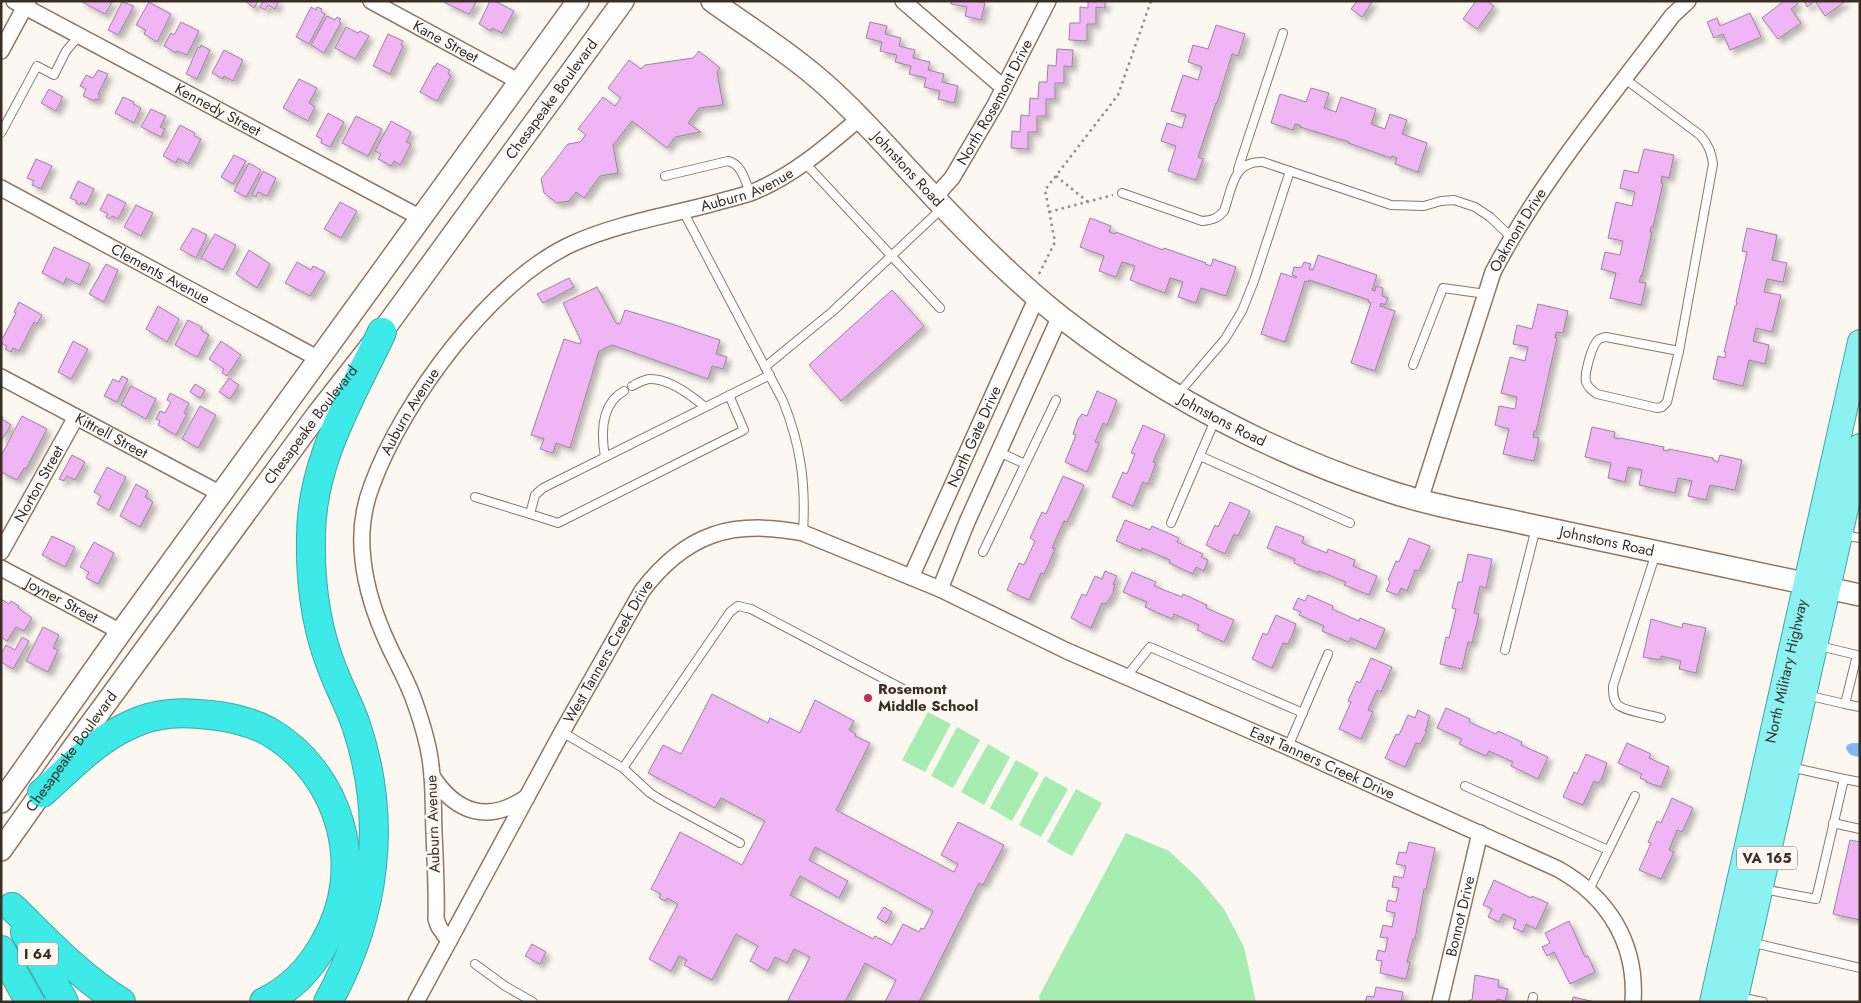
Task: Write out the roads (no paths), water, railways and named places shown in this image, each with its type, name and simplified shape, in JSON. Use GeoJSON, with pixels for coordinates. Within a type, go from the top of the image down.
{"type":"FeatureCollection","features":[{"type":"Feature","properties":{"kind":"highway"},"geometry":{"type":"LineString","coordinates":[[328,1002],[342,976],[360,929],[373,868],[375,832],[366,760],[356,726],[322,639],[316,611],[311,569],[310,534],[314,500],[332,434],[382,332]]}},
{"type":"Feature","properties":{"kind":"highway"},"geometry":{"type":"LineString","coordinates":[[42,793],[95,746],[114,733],[132,724],[165,713],[192,713],[220,716],[241,721],[267,731],[287,745],[305,762],[331,797],[340,821],[345,845],[346,870],[344,890],[333,928],[317,957],[289,986],[264,1002]]}},
{"type":"Feature","properties":{"kind":"highway"},"geometry":{"type":"LineString","coordinates":[[6,900],[80,972],[103,991],[121,1002]]}},
{"type":"Feature","properties":{"kind":"highway","name":"I 64"},"geometry":{"type":"LineString","coordinates":[[6,900],[64,1002]]}},
{"type":"Feature","properties":{"kind":"highway"},"geometry":{"type":"LineString","coordinates":[[1,950],[30,1002]]}},
{"type":"Feature","properties":{"kind":"main road","name":"Chesapeake Boulevard"},"geometry":{"type":"LineString","coordinates":[[1,802],[121,632],[578,1]]}},
{"type":"Feature","properties":{"kind":"main road","name":"Chesapeake Boulevard"},"geometry":{"type":"LineString","coordinates":[[1,850],[71,751],[317,416],[382,332],[623,1]]}},
{"type":"Feature","properties":{"kind":"main road","name":"Johnstons Road"},"geometry":{"type":"LineString","coordinates":[[712,1],[796,60],[821,80],[860,118],[974,239],[1037,286],[1060,316],[1110,354],[1216,418],[1268,444],[1339,474],[1420,500],[1656,553],[1860,595]]}},
{"type":"Feature","properties":{"kind":"main road","name":"North Military Highway"},"geometry":{"type":"LineString","coordinates":[[1725,997],[1816,586],[1860,342]]}},
{"type":"Feature","properties":{"kind":"main road","name":"North Military Highway"},"geometry":{"type":"LineString","coordinates":[[1777,764],[1804,694],[1814,645],[1816,586],[1850,537],[1859,452]]}},
{"type":"Feature","properties":{"kind":"main road","name":"North Military Highway"},"geometry":{"type":"LineString","coordinates":[[1725,997],[1748,941],[1749,886]]}},
{"type":"Feature","properties":{"kind":"street","name":"Kane Street"},"geometry":{"type":"LineString","coordinates":[[371,1],[520,82]]}},
{"type":"Feature","properties":{"kind":"street"},"geometry":{"type":"LineString","coordinates":[[903,1],[1004,88]]}},
{"type":"Feature","properties":{"kind":"street","name":"North Rosemont Drive"},"geometry":{"type":"LineString","coordinates":[[937,201],[941,190],[952,178],[1004,88],[1048,1]]}},
{"type":"Feature","properties":{"kind":"street","name":"Oakmont Drive"},"geometry":{"type":"LineString","coordinates":[[1420,500],[1493,272],[1511,238],[1576,144],[1684,2]]}},
{"type":"Feature","properties":{"kind":"street"},"geometry":{"type":"LineString","coordinates":[[1,52],[22,3]]}},
{"type":"Feature","properties":{"kind":"street","name":"Kennedy Street"},"geometry":{"type":"LineString","coordinates":[[22,3],[79,36],[421,218]]}},
{"type":"Feature","properties":{"kind":"street","name":"Auburn Avenue"},"geometry":{"type":"LineString","coordinates":[[449,941],[436,919],[432,776],[429,757],[418,712],[405,677],[387,643],[376,614],[363,560],[362,535],[365,510],[371,486],[387,449],[408,411],[432,376],[490,304],[517,279],[544,259],[572,244],[601,232],[750,193],[774,182],[805,163],[860,118]]}},
{"type":"Feature","properties":{"kind":"street","name":"Clements Avenue"},"geometry":{"type":"LineString","coordinates":[[1,188],[319,358]]}},
{"type":"Feature","properties":{"kind":"street","name":"North Gate Drive"},"geometry":{"type":"LineString","coordinates":[[911,577],[1037,286]]}},
{"type":"Feature","properties":{"kind":"street","name":"North Gate Drive"},"geometry":{"type":"LineString","coordinates":[[940,589],[1060,316]]}},
{"type":"Feature","properties":{"kind":"street","name":"Kittrell Street"},"geometry":{"type":"LineString","coordinates":[[1,377],[221,494]]}},
{"type":"Feature","properties":{"kind":"street","name":"Norton Street"},"geometry":{"type":"LineString","coordinates":[[1,552],[76,417]]}},
{"type":"Feature","properties":{"kind":"street","name":"West Tanners Creek Drive"},"geometry":{"type":"LineString","coordinates":[[416,1002],[562,732],[642,591],[656,573],[676,554],[696,541],[733,530],[757,527],[782,529],[803,533],[940,589]]}},
{"type":"Feature","properties":{"kind":"street","name":"Joyner Street"},"geometry":{"type":"LineString","coordinates":[[1,568],[121,632]]}},
{"type":"Feature","properties":{"kind":"street","name":"East Tanners Creek Drive"},"geometry":{"type":"LineString","coordinates":[[940,589],[1067,651],[1288,747],[1558,869],[1589,890],[1610,914],[1627,950],[1632,972],[1633,1002]]}},
{"type":"Feature","properties":{"kind":"street"},"geometry":{"type":"LineString","coordinates":[[432,776],[440,789],[450,798],[463,807],[475,812],[502,810],[515,805],[528,796]]}},
{"type":"Feature","properties":{"kind":"street","name":"Bonnot Drive"},"geometry":{"type":"LineString","coordinates":[[1440,1002],[1480,833]]}},
{"type":"Feature","properties":{"kind":"lane"},"geometry":{"type":"LineString","coordinates":[[1122,193],[1202,220],[1211,220],[1219,217],[1224,212],[1283,33]]}},
{"type":"Feature","properties":{"kind":"lane"},"geometry":{"type":"LineString","coordinates":[[1,133],[37,66],[54,75],[66,51],[79,36]]}},
{"type":"Feature","properties":{"kind":"lane"},"geometry":{"type":"LineString","coordinates":[[1624,79],[1700,135],[1712,152],[1713,164],[1678,352],[1667,402],[1662,407],[1657,408],[1597,394],[1590,389],[1586,382],[1586,373],[1594,345],[1599,339],[1606,336],[1678,352]]}},
{"type":"Feature","properties":{"kind":"lane"},"geometry":{"type":"LineString","coordinates":[[665,176],[728,161],[735,162],[750,193]]}},
{"type":"Feature","properties":{"kind":"lane"},"geometry":{"type":"LineString","coordinates":[[1238,170],[1245,164],[1254,161],[1263,162],[1392,205],[1424,206],[1441,201],[1454,200],[1475,207],[1490,217],[1511,238]]}},
{"type":"Feature","properties":{"kind":"lane"},"geometry":{"type":"LineString","coordinates":[[805,163],[940,308]]}},
{"type":"Feature","properties":{"kind":"lane"},"geometry":{"type":"LineString","coordinates":[[1176,395],[1225,340],[1242,311],[1254,281],[1290,172]]}},
{"type":"Feature","properties":{"kind":"lane"},"geometry":{"type":"LineString","coordinates":[[764,367],[833,310],[938,212],[937,201]]}},
{"type":"Feature","properties":{"kind":"lane"},"geometry":{"type":"LineString","coordinates":[[683,211],[764,367],[770,375],[792,424],[800,453],[804,482],[803,533]]}},
{"type":"Feature","properties":{"kind":"lane"},"geometry":{"type":"LineString","coordinates":[[1413,365],[1443,288],[1486,294]]}},
{"type":"Feature","properties":{"kind":"lane"},"geometry":{"type":"LineString","coordinates":[[530,514],[535,496],[543,488],[770,375]]}},
{"type":"Feature","properties":{"kind":"lane"},"geometry":{"type":"LineString","coordinates":[[632,386],[641,381],[652,379],[689,393],[705,407]]}},
{"type":"Feature","properties":{"kind":"lane"},"geometry":{"type":"LineString","coordinates":[[605,457],[602,435],[604,424],[614,397],[624,390]]}},
{"type":"Feature","properties":{"kind":"lane"},"geometry":{"type":"LineString","coordinates":[[475,497],[558,523],[744,430],[729,395]]}},
{"type":"Feature","properties":{"kind":"lane"},"geometry":{"type":"LineString","coordinates":[[984,552],[1056,400]]}},
{"type":"Feature","properties":{"kind":"lane"},"geometry":{"type":"LineString","coordinates":[[1171,523],[1216,418]]}},
{"type":"Feature","properties":{"kind":"lane"},"geometry":{"type":"LineString","coordinates":[[999,452],[1025,464]]}},
{"type":"Feature","properties":{"kind":"lane"},"geometry":{"type":"LineString","coordinates":[[1200,456],[1350,523]]}},
{"type":"Feature","properties":{"kind":"lane"},"geometry":{"type":"LineString","coordinates":[[1505,650],[1536,526]]}},
{"type":"Feature","properties":{"kind":"lane"},"geometry":{"type":"LineString","coordinates":[[1656,553],[1613,686],[1613,694],[1614,700],[1619,706],[1661,718]]}},
{"type":"Feature","properties":{"kind":"lane"},"geometry":{"type":"LineString","coordinates":[[623,768],[730,612],[738,606],[752,609],[907,691]]}},
{"type":"Feature","properties":{"kind":"lane"},"geometry":{"type":"LineString","coordinates":[[1814,645],[1858,656],[1845,704]]}},
{"type":"Feature","properties":{"kind":"lane"},"geometry":{"type":"LineString","coordinates":[[1126,677],[1150,646],[1303,713]]}},
{"type":"Feature","properties":{"kind":"lane"},"geometry":{"type":"LineString","coordinates":[[1288,747],[1328,654]]}},
{"type":"Feature","properties":{"kind":"lane"},"geometry":{"type":"LineString","coordinates":[[1804,694],[1860,707]]}},
{"type":"Feature","properties":{"kind":"lane"},"geometry":{"type":"LineString","coordinates":[[562,732],[623,768],[650,793],[661,800],[740,843]]}},
{"type":"Feature","properties":{"kind":"lane"},"geometry":{"type":"LineString","coordinates":[[1777,764],[1860,782]]}},
{"type":"Feature","properties":{"kind":"lane"},"geometry":{"type":"LineString","coordinates":[[1749,886],[1816,899],[1844,779]]}},
{"type":"Feature","properties":{"kind":"lane"},"geometry":{"type":"LineString","coordinates":[[1465,786],[1608,850]]}},
{"type":"Feature","properties":{"kind":"lane"},"geometry":{"type":"LineString","coordinates":[[1589,890],[1635,796]]}},
{"type":"Feature","properties":{"kind":"lane"},"geometry":{"type":"LineString","coordinates":[[1833,823],[1860,829]]}},
{"type":"Feature","properties":{"kind":"lane"},"geometry":{"type":"LineString","coordinates":[[1748,941],[1860,968]]}},
{"type":"Feature","properties":{"kind":"lane"},"geometry":{"type":"LineString","coordinates":[[476,964],[506,986],[533,1002]]}},
{"type":"Feature","properties":{"kind":"lane"},"geometry":{"type":"LineString","coordinates":[[1725,997],[1763,1002]]}},
{"type":"Feature","properties":{"kind":"water"},"geometry":{"type":"Polygon","coordinates":[[[1860,743],[1860,757],[1848,753],[1847,745],[1860,743]]]}},
{"type":"Feature","properties":{"kind":"place","name":"Rosemont Middle School"},"geometry":{"type":"Point","coordinates":[868,698]}}]}
